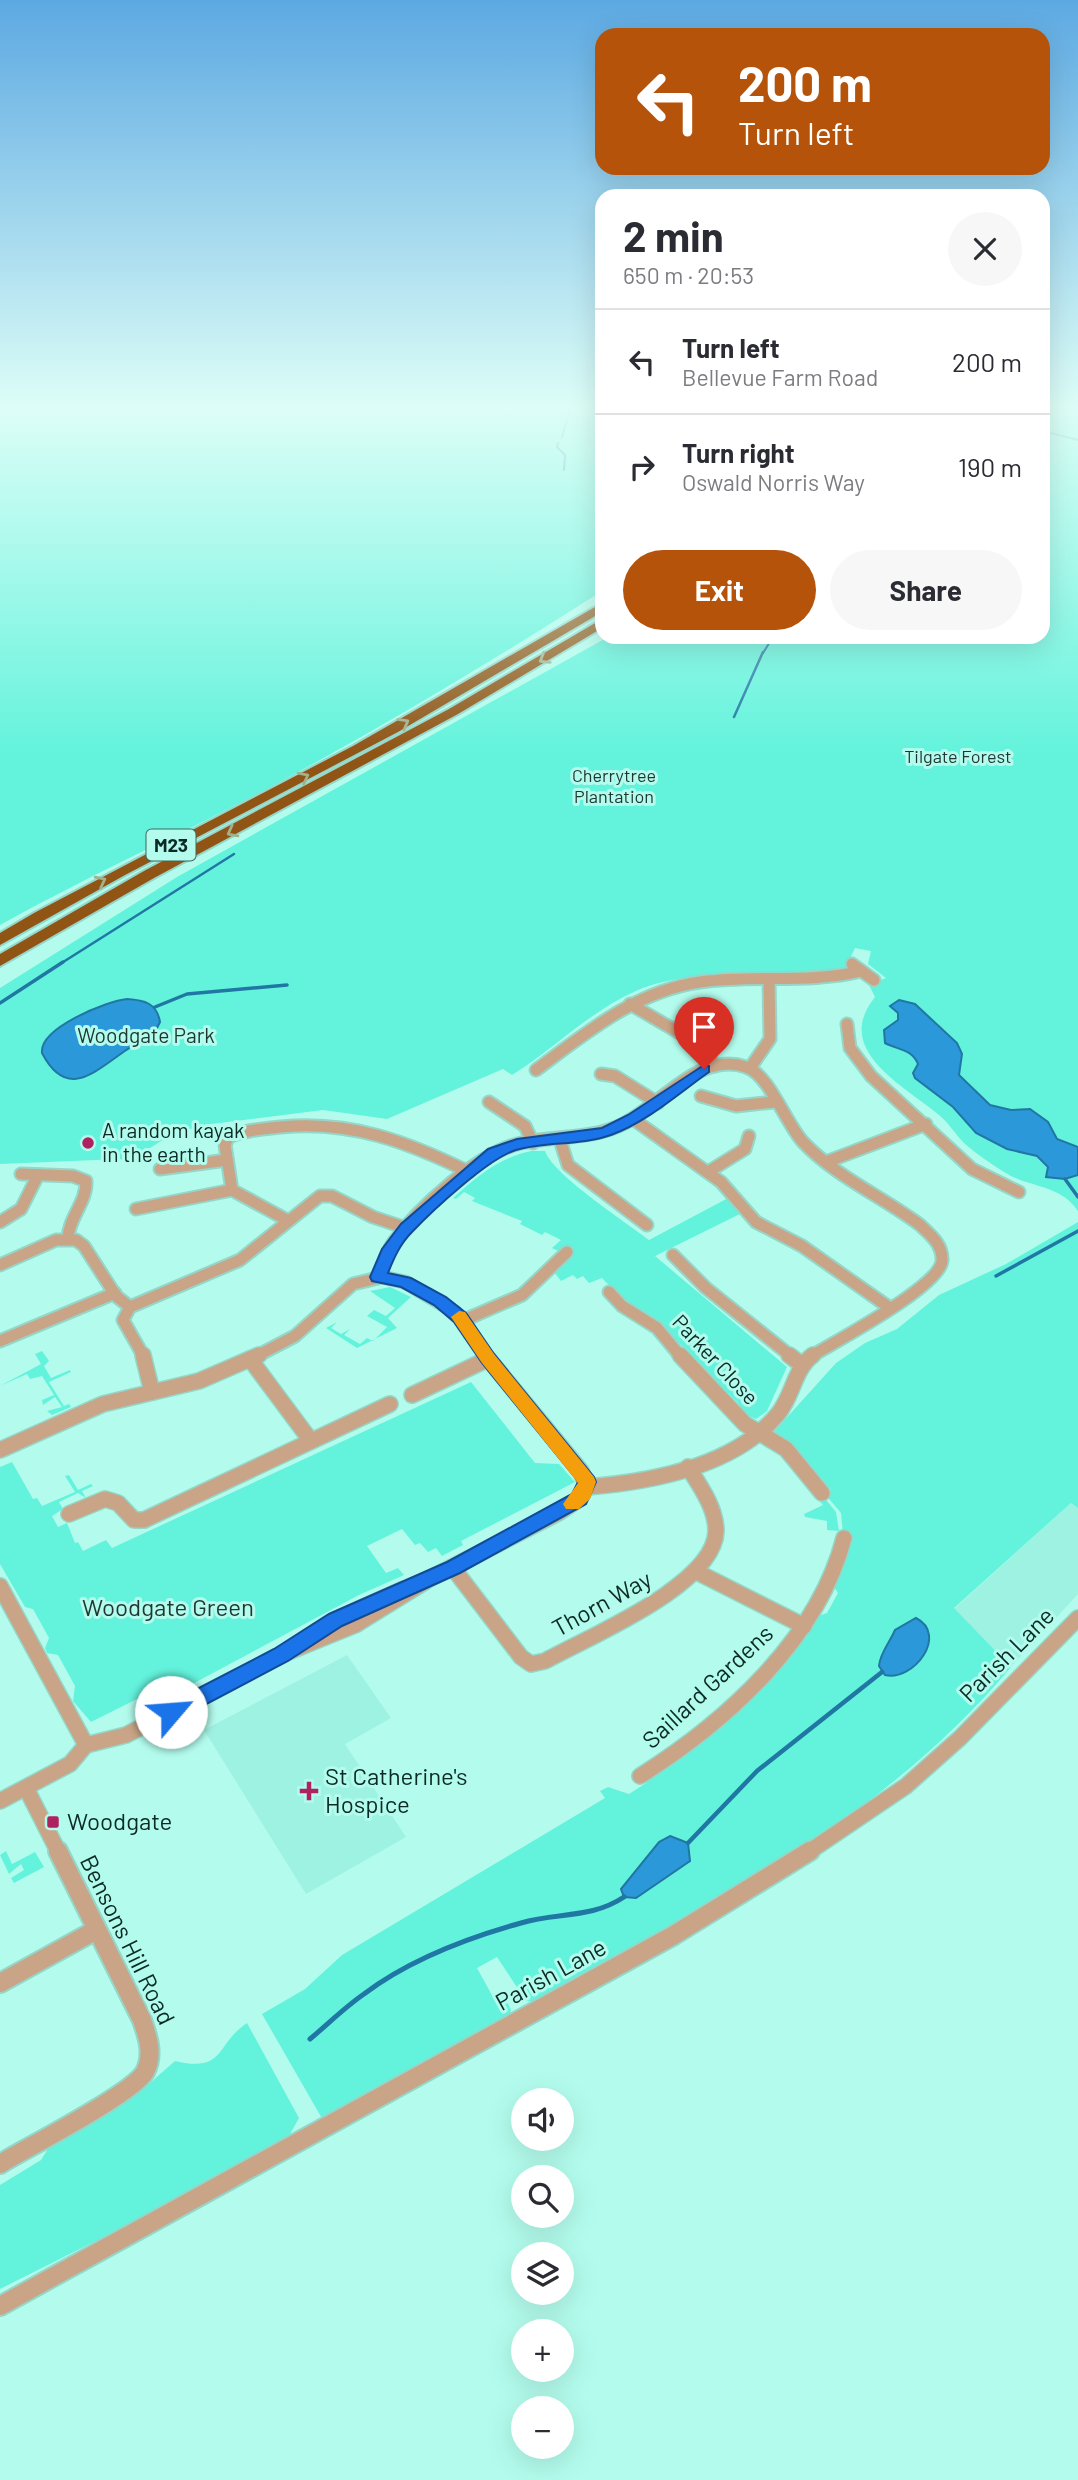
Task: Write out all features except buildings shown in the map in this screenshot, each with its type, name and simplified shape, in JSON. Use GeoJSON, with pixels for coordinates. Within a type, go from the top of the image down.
{"type":"FeatureCollection","features":[{"type":"Feature","properties":{"kind":"highway","name":"M23"},"geometry":{"type":"LineString","coordinates":[[0,938],[58,904],[321,768],[485,679],[595,611]]}},
{"type":"Feature","properties":{"kind":"highway","name":"M23"},"geometry":{"type":"LineString","coordinates":[[0,961],[143,879],[358,766],[595,627]]}},
{"type":"Feature","properties":{"kind":"highway","name":"M23"},"geometry":{"type":"LineString","coordinates":[[0,976],[143,879]]}},
{"type":"Feature","properties":{"kind":"street"},"geometry":{"type":"LineString","coordinates":[[536,1070],[630,1004],[662,990],[689,984],[822,980],[856,967],[874,980]]}},
{"type":"Feature","properties":{"kind":"street"},"geometry":{"type":"LineString","coordinates":[[750,1068],[770,1039],[769,980]]}},
{"type":"Feature","properties":{"kind":"street"},"geometry":{"type":"LineString","coordinates":[[630,1004],[702,1046],[715,1066]]}},
{"type":"Feature","properties":{"kind":"street"},"geometry":{"type":"LineString","coordinates":[[847,1024],[850,1048],[861,1066],[972,1169],[1019,1192]]}},
{"type":"Feature","properties":{"kind":"street"},"geometry":{"type":"LineString","coordinates":[[378,1277],[390,1249],[406,1228],[498,1150],[597,1135],[633,1119],[698,1073],[729,1064],[750,1068],[764,1078],[774,1102],[799,1137],[823,1160],[926,1230],[940,1247],[943,1260],[937,1277],[823,1348],[802,1365],[781,1410],[757,1432],[688,1467],[636,1484],[587,1487]]}},
{"type":"Feature","properties":{"kind":"street"},"geometry":{"type":"LineString","coordinates":[[601,1074],[615,1076],[658,1102]]}},
{"type":"Feature","properties":{"kind":"street"},"geometry":{"type":"LineString","coordinates":[[701,1096],[737,1106],[774,1102]]}},
{"type":"Feature","properties":{"kind":"street"},"geometry":{"type":"LineString","coordinates":[[489,1102],[519,1121],[533,1143]]}},
{"type":"Feature","properties":{"kind":"street"},"geometry":{"type":"LineString","coordinates":[[633,1119],[708,1172],[735,1195],[756,1223],[802,1246],[890,1308]]}},
{"type":"Feature","properties":{"kind":"street"},"geometry":{"type":"LineString","coordinates":[[232,1190],[225,1141],[230,1136],[315,1124],[401,1139],[469,1172]]}},
{"type":"Feature","properties":{"kind":"street"},"geometry":{"type":"LineString","coordinates":[[823,1160],[926,1124]]}},
{"type":"Feature","properties":{"kind":"street"},"geometry":{"type":"LineString","coordinates":[[708,1172],[745,1149],[749,1136]]}},
{"type":"Feature","properties":{"kind":"street"},"geometry":{"type":"LineString","coordinates":[[559,1140],[568,1165],[647,1226]]}},
{"type":"Feature","properties":{"kind":"street"},"geometry":{"type":"LineString","coordinates":[[160,1169],[227,1160]]}},
{"type":"Feature","properties":{"kind":"street"},"geometry":{"type":"LineString","coordinates":[[21,1174],[79,1177],[88,1184],[70,1224],[68,1238]]}},
{"type":"Feature","properties":{"kind":"street"},"geometry":{"type":"LineString","coordinates":[[0,1222],[21,1209],[38,1175]]}},
{"type":"Feature","properties":{"kind":"street"},"geometry":{"type":"LineString","coordinates":[[136,1209],[232,1190],[287,1220]]}},
{"type":"Feature","properties":{"kind":"street"},"geometry":{"type":"LineString","coordinates":[[152,1392],[142,1350],[123,1320],[130,1307],[240,1260],[316,1198],[329,1195],[373,1217],[406,1228]]}},
{"type":"Feature","properties":{"kind":"street"},"geometry":{"type":"LineString","coordinates":[[0,1265],[47,1243],[68,1238],[85,1246],[115,1293],[130,1307]]}},
{"type":"Feature","properties":{"kind":"street"},"geometry":{"type":"LineString","coordinates":[[463,1321],[522,1295],[566,1252]]}},
{"type":"Feature","properties":{"kind":"street"},"geometry":{"type":"LineString","coordinates":[[673,1255],[706,1288],[802,1365]]}},
{"type":"Feature","properties":{"kind":"street"},"geometry":{"type":"LineString","coordinates":[[0,1450],[103,1405],[199,1381],[250,1359],[295,1336],[353,1284],[378,1277],[405,1282],[449,1307],[463,1321],[488,1359],[581,1471],[587,1482],[587,1487],[571,1506],[426,1581],[355,1625],[281,1655],[127,1735],[86,1745],[70,1764],[0,1801]]}},
{"type":"Feature","properties":{"kind":"street","name":"Parker Close"},"geometry":{"type":"LineString","coordinates":[[609,1292],[622,1306],[657,1328],[698,1377],[757,1432],[786,1449],[822,1493]]}},
{"type":"Feature","properties":{"kind":"street"},"geometry":{"type":"LineString","coordinates":[[0,1341],[115,1293]]}},
{"type":"Feature","properties":{"kind":"street"},"geometry":{"type":"LineString","coordinates":[[250,1359],[311,1441]]}},
{"type":"Feature","properties":{"kind":"street"},"geometry":{"type":"LineString","coordinates":[[412,1395],[488,1359]]}},
{"type":"Feature","properties":{"kind":"street"},"geometry":{"type":"LineString","coordinates":[[69,1514],[99,1500],[113,1499],[122,1503],[133,1519],[139,1521],[390,1404]]}},
{"type":"Feature","properties":{"kind":"street","name":"Thorn Way"},"geometry":{"type":"LineString","coordinates":[[453,1568],[521,1657],[531,1664],[545,1661],[678,1588],[695,1571],[713,1545],[718,1530],[713,1508],[688,1467]]}},
{"type":"Feature","properties":{"kind":"street","name":"Saillard Gardens"},"geometry":{"type":"LineString","coordinates":[[640,1776],[660,1765],[699,1732],[772,1664],[804,1626],[834,1574],[844,1538]]}},
{"type":"Feature","properties":{"kind":"street","name":"Saillard Gardens"},"geometry":{"type":"LineString","coordinates":[[695,1571],[804,1626]]}},
{"type":"Feature","properties":{"kind":"street"},"geometry":{"type":"LineString","coordinates":[[0,1586],[86,1745]]}},
{"type":"Feature","properties":{"kind":"street","name":"Parish Lane"},"geometry":{"type":"LineString","coordinates":[[0,2306],[674,1935],[827,1841],[906,1786],[960,1738],[1078,1618]]}},
{"type":"Feature","properties":{"kind":"street","name":"Bensons Hill Road"},"geometry":{"type":"LineString","coordinates":[[0,2164],[132,2086],[150,2063],[151,2046],[142,2020],[26,1788]]}},
{"type":"Feature","properties":{"kind":"street"},"geometry":{"type":"LineString","coordinates":[[0,1983],[96,1930]]}},
{"type":"Feature","properties":{"kind":"shaded area"},"geometry":{"type":"Polygon","coordinates":[[[1071,1503],[1078,1508],[1078,1594],[1011,1667],[954,1609],[1071,1503]]]}},
{"type":"Feature","properties":{"kind":"shaded area","name":"St Catherine's Hospice"},"geometry":{"type":"Polygon","coordinates":[[[347,1655],[391,1718],[345,1744],[406,1837],[306,1894],[204,1730],[347,1655]]]}},
{"type":"Feature","properties":{"kind":"green space"},"geometry":{"type":"Polygon","coordinates":[[[0,523],[595,523],[595,595],[442,690],[319,760],[0,925],[0,523]]]}},
{"type":"Feature","properties":{"kind":"green space"},"geometry":{"type":"Polygon","coordinates":[[[1050,523],[1078,523],[1078,1211],[1062,1196],[1014,1177],[978,1155],[943,1118],[877,1065],[867,1050],[862,1034],[864,1016],[875,997],[869,985],[886,978],[868,964],[871,951],[855,948],[846,967],[839,971],[708,975],[682,978],[636,991],[603,1009],[512,1075],[503,1069],[387,1119],[323,1110],[203,1125],[169,1136],[128,1162],[120,1159],[0,1164],[0,988],[177,877],[595,644],[1050,644],[1050,523]]]}},
{"type":"Feature","properties":{"kind":"green space"},"geometry":{"type":"Polygon","coordinates":[[[531,1151],[545,1151],[551,1161],[575,1185],[649,1240],[730,1197],[742,1213],[655,1256],[787,1367],[767,1411],[756,1419],[741,1413],[738,1403],[722,1387],[713,1385],[687,1349],[663,1325],[629,1303],[602,1278],[589,1283],[583,1276],[577,1279],[573,1275],[561,1281],[554,1272],[557,1266],[570,1258],[573,1247],[558,1251],[552,1248],[561,1240],[545,1232],[542,1235],[520,1224],[522,1221],[472,1201],[475,1198],[464,1192],[456,1199],[453,1198],[498,1163],[531,1151]]]}},
{"type":"Feature","properties":{"kind":"green space"},"geometry":{"type":"Polygon","coordinates":[[[1078,1222],[1078,1508],[1071,1503],[954,1608],[1011,1667],[961,1721],[908,1770],[851,1815],[729,1895],[538,2002],[526,2001],[497,1957],[477,1968],[493,1997],[503,1993],[511,2010],[509,2017],[324,2122],[262,2014],[305,1989],[342,1955],[605,1798],[600,1791],[608,1787],[629,1794],[646,1783],[645,1780],[692,1748],[738,1706],[818,1616],[827,1613],[838,1593],[834,1587],[849,1546],[843,1535],[841,1513],[825,1494],[831,1490],[791,1446],[771,1435],[836,1363],[865,1343],[897,1329],[939,1295],[1006,1264],[1078,1222]]]}},
{"type":"Feature","properties":{"kind":"green space"},"geometry":{"type":"Polygon","coordinates":[[[390,1287],[411,1297],[388,1318],[397,1328],[375,1339],[387,1327],[367,1316],[374,1310],[386,1316],[395,1308],[370,1291],[390,1287]]]}},
{"type":"Feature","properties":{"kind":"green space"},"geometry":{"type":"Polygon","coordinates":[[[337,1322],[331,1328],[341,1334],[350,1329],[344,1335],[360,1344],[367,1338],[372,1340],[357,1348],[326,1328],[337,1322]]]}},
{"type":"Feature","properties":{"kind":"green space"},"geometry":{"type":"Polygon","coordinates":[[[42,1351],[49,1361],[44,1366],[51,1378],[70,1370],[71,1372],[49,1382],[64,1406],[69,1404],[71,1407],[52,1415],[47,1411],[62,1407],[55,1397],[43,1405],[42,1400],[54,1395],[42,1376],[30,1379],[27,1374],[0,1386],[41,1364],[35,1354],[42,1351]]]}},
{"type":"Feature","properties":{"kind":"green space","name":"Woodgate Green"},"geometry":{"type":"Polygon","coordinates":[[[471,1382],[535,1463],[559,1464],[575,1482],[461,1541],[463,1545],[442,1556],[436,1548],[428,1552],[420,1543],[415,1545],[402,1529],[367,1546],[386,1573],[398,1568],[404,1575],[359,1595],[183,1689],[164,1694],[159,1688],[91,1722],[73,1701],[75,1686],[58,1655],[47,1653],[45,1648],[49,1638],[33,1609],[25,1607],[0,1564],[0,1467],[12,1462],[33,1499],[37,1498],[42,1506],[75,1492],[65,1476],[69,1475],[78,1490],[91,1484],[93,1486],[82,1491],[86,1498],[78,1493],[59,1502],[63,1509],[52,1516],[58,1527],[67,1523],[75,1543],[78,1542],[83,1551],[106,1540],[112,1548],[471,1382]]]}},
{"type":"Feature","properties":{"kind":"green space"},"geometry":{"type":"Polygon","coordinates":[[[822,1495],[836,1512],[839,1531],[827,1530],[827,1521],[805,1517],[804,1514],[823,1505],[817,1498],[822,1495]]]}},
{"type":"Feature","properties":{"kind":"green space"},"geometry":{"type":"Polygon","coordinates":[[[6,1851],[12,1864],[35,1852],[44,1867],[14,1883],[11,1878],[24,1870],[21,1864],[9,1874],[0,1855],[6,1851]]]}},
{"type":"Feature","properties":{"kind":"green space"},"geometry":{"type":"Polygon","coordinates":[[[247,2023],[299,2118],[289,2136],[265,2156],[0,2289],[0,2185],[41,2160],[51,2144],[143,2089],[175,2061],[191,2064],[212,2060],[247,2023]]]}},
{"type":"Feature","properties":{"kind":"water"},"geometry":{"type":"Polygon","coordinates":[[[127,999],[139,1000],[153,1007],[160,1022],[155,1032],[80,1078],[70,1079],[51,1067],[42,1053],[51,1034],[91,1010],[127,999]]]}},
{"type":"Feature","properties":{"kind":"water"},"geometry":{"type":"Polygon","coordinates":[[[899,1000],[915,1004],[957,1043],[962,1054],[959,1075],[990,1105],[1011,1110],[1030,1109],[1048,1122],[1057,1139],[1078,1147],[1078,1175],[1065,1179],[1046,1177],[1048,1167],[1037,1156],[1007,1149],[976,1133],[953,1107],[915,1078],[913,1073],[918,1064],[912,1055],[885,1043],[884,1030],[898,1020],[898,1013],[890,1006],[899,1000]]]}},
{"type":"Feature","properties":{"kind":"water"},"geometry":{"type":"Polygon","coordinates":[[[916,1618],[925,1626],[929,1635],[923,1656],[916,1665],[906,1671],[885,1675],[879,1666],[883,1652],[895,1630],[916,1618]]]}},
{"type":"Feature","properties":{"kind":"water"},"geometry":{"type":"Polygon","coordinates":[[[670,1836],[688,1843],[690,1861],[636,1898],[624,1897],[621,1889],[659,1842],[670,1836]]]}},
{"type":"Feature","properties":{"kind":"waterway"},"geometry":{"type":"LineString","coordinates":[[763,653],[769,644]]}},
{"type":"Feature","properties":{"kind":"waterway"},"geometry":{"type":"LineString","coordinates":[[734,717],[763,652]]}},
{"type":"Feature","properties":{"kind":"waterway"},"geometry":{"type":"LineString","coordinates":[[60,964],[234,854]]}},
{"type":"Feature","properties":{"kind":"waterway"},"geometry":{"type":"LineString","coordinates":[[0,1003],[63,962]]}},
{"type":"Feature","properties":{"kind":"waterway"},"geometry":{"type":"LineString","coordinates":[[155,1007],[187,994],[287,985]]}},
{"type":"Feature","properties":{"kind":"waterway"},"geometry":{"type":"LineString","coordinates":[[1065,1179],[1078,1197]]}},
{"type":"Feature","properties":{"kind":"waterway"},"geometry":{"type":"LineString","coordinates":[[996,1276],[1078,1231]]}},
{"type":"Feature","properties":{"kind":"waterway"},"geometry":{"type":"LineString","coordinates":[[688,1843],[757,1771],[882,1672]]}},
{"type":"Feature","properties":{"kind":"waterway"},"geometry":{"type":"LineString","coordinates":[[310,2039],[350,2004],[381,1982],[439,1951],[521,1923],[599,1909],[624,1897]]}},
{"type":"Feature","properties":{"kind":"slow traffic"},"geometry":{"type":"LineString","coordinates":[[459,1317],[488,1359],[581,1471],[587,1487],[572,1504]]}},
{"type":"Feature","properties":{"kind":"place","name":"A random kayak in the earth"},"geometry":{"type":"Point","coordinates":[88,1143]}},
{"type":"Feature","properties":{"kind":"place","name":"St Catherine's Hospice"},"geometry":{"type":"Point","coordinates":[309,1791]}},
{"type":"Feature","properties":{"kind":"place","name":"Woodgate"},"geometry":{"type":"Point","coordinates":[53,1822]}},
{"type":"Feature","properties":{"kind":"route"},"geometry":{"type":"LineString","coordinates":[[171,1712],[281,1655],[335,1620],[453,1568],[571,1506],[579,1499],[587,1487],[581,1471],[488,1359],[460,1318],[440,1301],[405,1282],[378,1277],[390,1249],[406,1228],[493,1153],[517,1144],[597,1135],[633,1119],[704,1069]]}},
{"type":"Feature","properties":{"kind":"park label","name":"Tilgate Forest"},"geometry":{"type":"Point","coordinates":[958,757]}},
{"type":"Feature","properties":{"kind":"park label","name":"Cherrytree Plantation"},"geometry":{"type":"Point","coordinates":[614,786]}},
{"type":"Feature","properties":{"kind":"park label","name":"Woodgate Park"},"geometry":{"type":"Point","coordinates":[146,1036]}}]}
